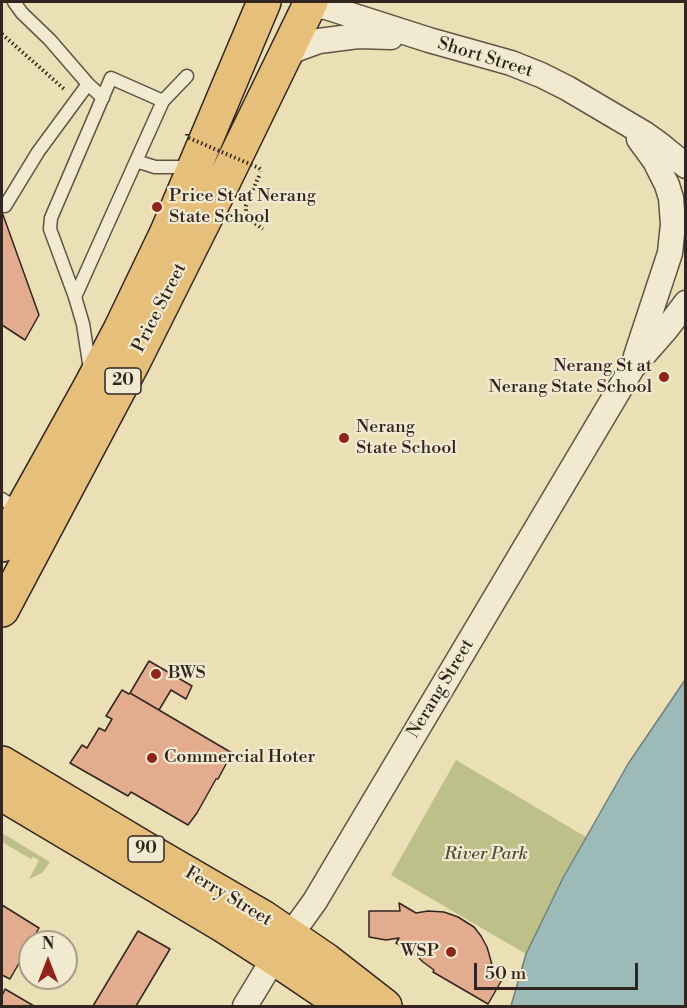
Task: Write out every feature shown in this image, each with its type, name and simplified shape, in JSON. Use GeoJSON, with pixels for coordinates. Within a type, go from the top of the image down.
{"type":"FeatureCollection","features":[{"type":"Feature","properties":{"kind":"main road","name":"Price Street"},"geometry":{"type":"LineString","coordinates":[[2,545],[12,505],[91,385],[120,330],[195,167],[264,2]]}},
{"type":"Feature","properties":{"kind":"main road","name":"Price Street"},"geometry":{"type":"LineString","coordinates":[[2,610],[134,361],[310,4]]}},
{"type":"Feature","properties":{"kind":"main road"},"geometry":{"type":"LineString","coordinates":[[221,104],[278,19],[288,11],[310,4]]}},
{"type":"Feature","properties":{"kind":"main road","name":"Ferry Street"},"geometry":{"type":"LineString","coordinates":[[2,763],[144,849],[263,917],[282,947],[345,1006]]}},
{"type":"Feature","properties":{"kind":"main road","name":"Ferry Street"},"geometry":{"type":"LineString","coordinates":[[2,794],[210,918],[334,965],[385,1006]]}},
{"type":"Feature","properties":{"kind":"street","name":"Short Street"},"geometry":{"type":"LineString","coordinates":[[310,4],[511,63],[567,88],[659,144],[686,166]]}},
{"type":"Feature","properties":{"kind":"street","name":"Short Street"},"geometry":{"type":"LineString","coordinates":[[281,63],[297,50],[319,41],[379,35],[429,40]]}},
{"type":"Feature","properties":{"kind":"street","name":"Short Street"},"geometry":{"type":"LineString","coordinates":[[604,110],[639,139],[656,161],[680,224]]}},
{"type":"Feature","properties":{"kind":"street","name":"Nerang Street"},"geometry":{"type":"LineString","coordinates":[[632,368],[680,224]]}},
{"type":"Feature","properties":{"kind":"street","name":"Nerang Street"},"geometry":{"type":"LineString","coordinates":[[245,1006],[282,947],[315,901],[632,368],[686,303]]}},
{"type":"Feature","properties":{"kind":"lane"},"geometry":{"type":"LineString","coordinates":[[14,2],[103,98]]}},
{"type":"Feature","properties":{"kind":"lane"},"geometry":{"type":"LineString","coordinates":[[75,297],[163,101],[187,75]]}},
{"type":"Feature","properties":{"kind":"lane"},"geometry":{"type":"LineString","coordinates":[[91,385],[86,338],[75,297],[49,224],[111,78],[163,101]]}},
{"type":"Feature","properties":{"kind":"lane"},"geometry":{"type":"LineString","coordinates":[[5,206],[38,152],[88,84]]}},
{"type":"Feature","properties":{"kind":"lane"},"geometry":{"type":"LineString","coordinates":[[136,161],[162,168],[195,167]]}},
{"type":"Feature","properties":{"kind":"path"},"geometry":{"type":"LineString","coordinates":[[2,34],[76,100]]}},
{"type":"Feature","properties":{"kind":"path"},"geometry":{"type":"LineString","coordinates":[[187,134],[189,138],[260,169],[261,172],[246,206],[247,217],[263,228]]}},
{"type":"Feature","properties":{"kind":"green space","name":"River Park"},"geometry":{"type":"Polygon","coordinates":[[[456,760],[586,837],[526,954],[391,875],[456,760]]]}},
{"type":"Feature","properties":{"kind":"green space"},"geometry":{"type":"Polygon","coordinates":[[[2,833],[50,862],[42,873],[29,879],[39,860],[33,857],[31,859],[2,842],[2,833]]]}},
{"type":"Feature","properties":{"kind":"water"},"geometry":{"type":"Polygon","coordinates":[[[685,680],[685,1006],[511,1006],[526,954],[563,878],[628,764],[685,680]]]}},
{"type":"Feature","properties":{"kind":"building"},"geometry":{"type":"Polygon","coordinates":[[[2,212],[39,315],[25,340],[2,325],[2,212]]]}},
{"type":"Feature","properties":{"kind":"building","name":"BWS"},"geometry":{"type":"Polygon","coordinates":[[[149,661],[192,686],[186,699],[171,690],[159,710],[130,693],[149,661]]]}},
{"type":"Feature","properties":{"kind":"building","name":"Commercial Hoter"},"geometry":{"type":"Polygon","coordinates":[[[122,690],[232,753],[188,825],[131,792],[128,796],[70,763],[82,745],[87,748],[99,728],[105,731],[112,719],[106,716],[122,690]]]}},
{"type":"Feature","properties":{"kind":"building","name":"WSP"},"geometry":{"type":"Polygon","coordinates":[[[399,903],[416,913],[444,912],[474,927],[487,947],[492,966],[486,968],[503,978],[488,1004],[433,972],[434,970],[415,954],[410,944],[407,949],[396,943],[399,938],[386,940],[369,937],[369,911],[400,911],[399,903]]]}},
{"type":"Feature","properties":{"kind":"building"},"geometry":{"type":"Polygon","coordinates":[[[2,905],[39,928],[38,930],[18,930],[18,965],[10,979],[2,975],[2,905]]]}},
{"type":"Feature","properties":{"kind":"building"},"geometry":{"type":"Polygon","coordinates":[[[138,931],[170,949],[136,1006],[93,1006],[138,931]]]}},
{"type":"Feature","properties":{"kind":"building"},"geometry":{"type":"Polygon","coordinates":[[[5,989],[34,1006],[2,1006],[5,989]]]}},
{"type":"Feature","properties":{"kind":"place","name":"Price St at Nerang State School"},"geometry":{"type":"Point","coordinates":[157,207]}},
{"type":"Feature","properties":{"kind":"place","name":"Nerang St at Nerang State School"},"geometry":{"type":"Point","coordinates":[664,377]}},
{"type":"Feature","properties":{"kind":"place","name":"Nerang State School"},"geometry":{"type":"Point","coordinates":[344,438]}},
{"type":"Feature","properties":{"kind":"place","name":"BWS"},"geometry":{"type":"Point","coordinates":[156,674]}},
{"type":"Feature","properties":{"kind":"place","name":"Commercial Hoter"},"geometry":{"type":"Point","coordinates":[152,758]}},
{"type":"Feature","properties":{"kind":"place","name":"WSP"},"geometry":{"type":"Point","coordinates":[451,952]}}]}
